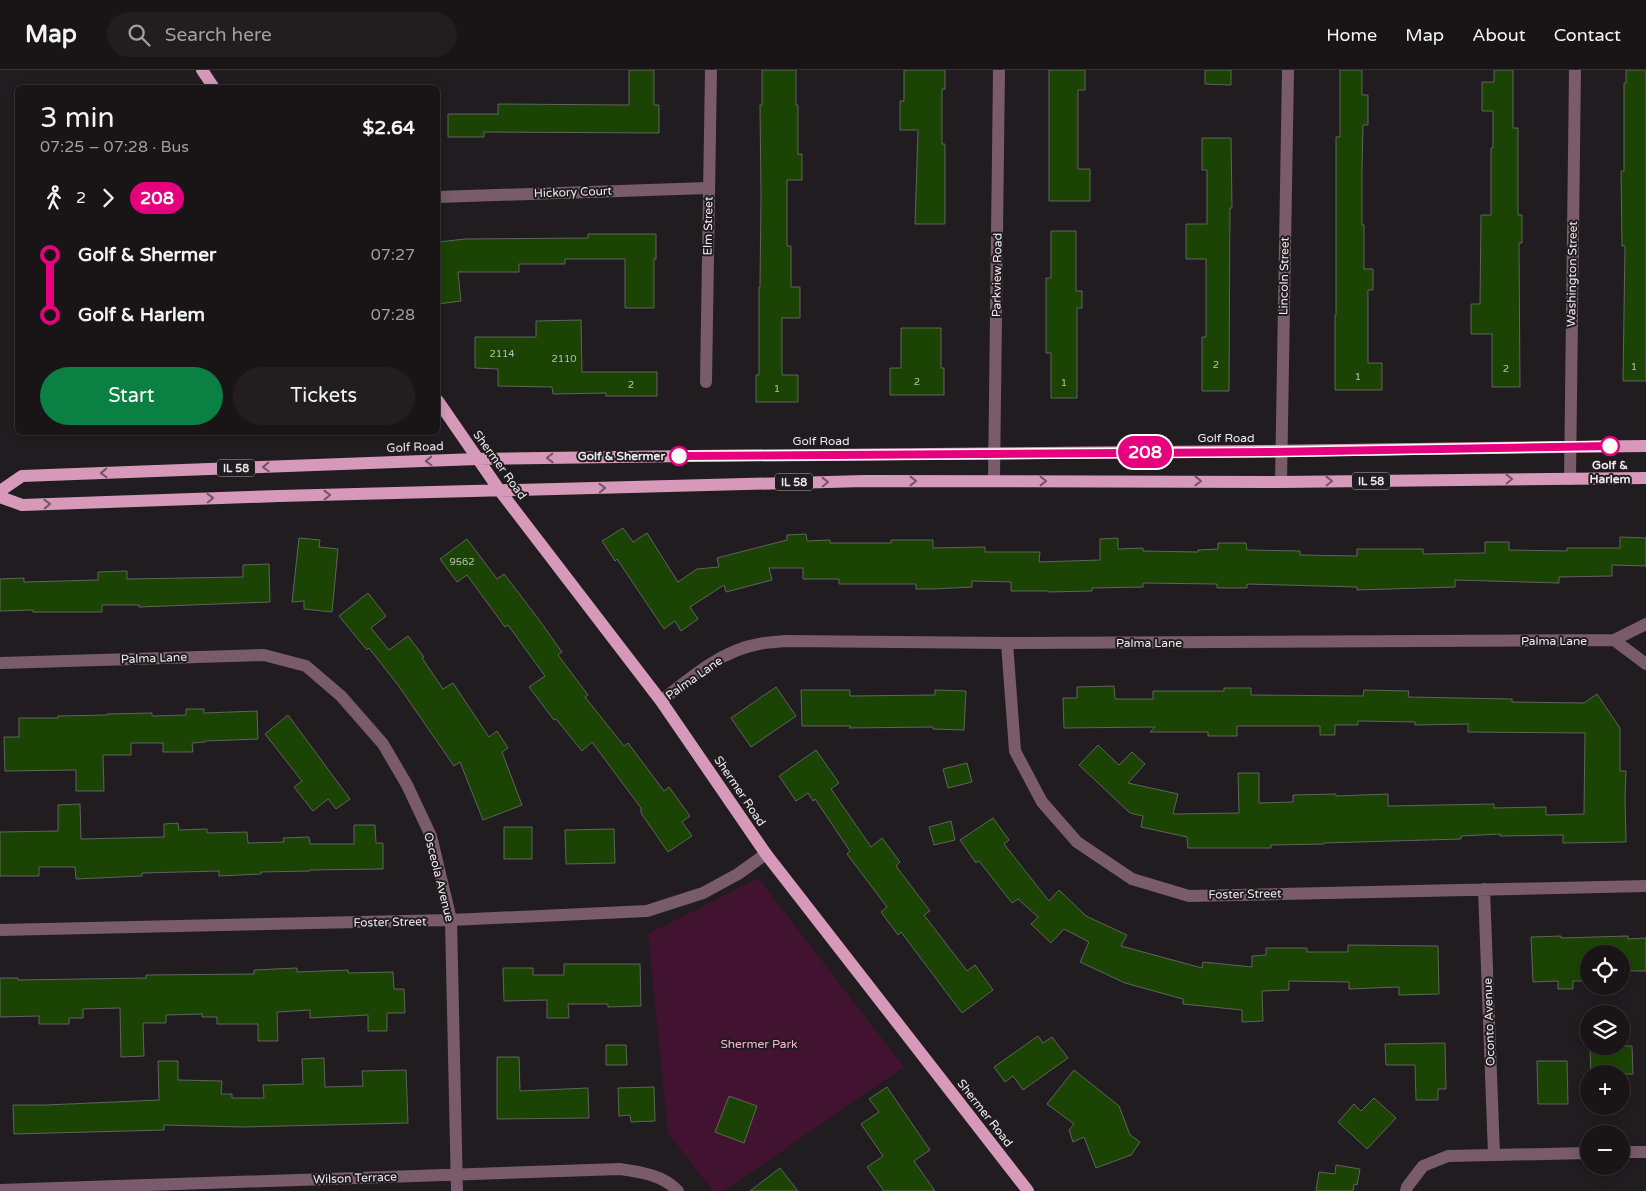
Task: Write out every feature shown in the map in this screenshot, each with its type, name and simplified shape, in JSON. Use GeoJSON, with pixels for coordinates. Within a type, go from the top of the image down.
{"type":"FeatureCollection","features":[{"type":"Feature","properties":{"kind":"main road"},"geometry":{"type":"LineString","coordinates":[[202,70],[212,85]]}},
{"type":"Feature","properties":{"kind":"main road","name":"Shermer Road"},"geometry":{"type":"LineString","coordinates":[[440,404],[500,491],[661,701],[766,854],[1028,1191]]}},
{"type":"Feature","properties":{"kind":"main road","name":"Golf Road"},"geometry":{"type":"LineString","coordinates":[[0,491],[22,476],[477,459],[1646,446]]}},
{"type":"Feature","properties":{"kind":"main road","name":"IL 58"},"geometry":{"type":"LineString","coordinates":[[0,496],[22,505],[724,484],[994,480],[1281,482],[1646,478]]}},
{"type":"Feature","properties":{"kind":"street","name":"Elm Street"},"geometry":{"type":"LineString","coordinates":[[706,382],[710,70]]}},
{"type":"Feature","properties":{"kind":"street","name":"Parkview Road"},"geometry":{"type":"LineString","coordinates":[[994,480],[999,70]]}},
{"type":"Feature","properties":{"kind":"street","name":"Lincoln Street"},"geometry":{"type":"LineString","coordinates":[[1281,482],[1288,70]]}},
{"type":"Feature","properties":{"kind":"street","name":"Washington Street"},"geometry":{"type":"LineString","coordinates":[[1570,479],[1575,70]]}},
{"type":"Feature","properties":{"kind":"street","name":"Hickory Court"},"geometry":{"type":"LineString","coordinates":[[440,197],[708,188]]}},
{"type":"Feature","properties":{"kind":"street"},"geometry":{"type":"LineString","coordinates":[[1646,624],[1614,640],[1646,664]]}},
{"type":"Feature","properties":{"kind":"street","name":"Palma Lane"},"geometry":{"type":"LineString","coordinates":[[661,701],[698,672],[731,652],[758,644],[786,642],[1007,643],[1614,640]]}},
{"type":"Feature","properties":{"kind":"street","name":"Foster Street"},"geometry":{"type":"LineString","coordinates":[[1007,643],[1015,751],[1042,802],[1077,842],[1132,879],[1189,896],[1646,886]]}},
{"type":"Feature","properties":{"kind":"street","name":"Palma Lane"},"geometry":{"type":"LineString","coordinates":[[0,663],[264,655],[306,666]]}},
{"type":"Feature","properties":{"kind":"street","name":"Osceola Avenue"},"geometry":{"type":"LineString","coordinates":[[306,666],[341,696],[383,744],[407,785],[431,836],[451,920],[456,1175],[458,1191]]}},
{"type":"Feature","properties":{"kind":"street","name":"Foster Street"},"geometry":{"type":"LineString","coordinates":[[0,930],[451,920],[647,910],[703,894],[738,874],[766,854]]}},
{"type":"Feature","properties":{"kind":"street","name":"Oconto Avenue"},"geometry":{"type":"LineString","coordinates":[[1484,889],[1494,1154]]}},
{"type":"Feature","properties":{"kind":"street"},"geometry":{"type":"LineString","coordinates":[[1630,1152],[1646,1152]]}},
{"type":"Feature","properties":{"kind":"street"},"geometry":{"type":"LineString","coordinates":[[1406,1191],[1423,1166],[1448,1156],[1580,1153]]}},
{"type":"Feature","properties":{"kind":"street","name":"Wilson Terrace"},"geometry":{"type":"LineString","coordinates":[[0,1190],[620,1170],[651,1174],[678,1191]]}},
{"type":"Feature","properties":{"kind":"green space","name":"Shermer Park"},"geometry":{"type":"Polygon","coordinates":[[[758,878],[904,1067],[724,1191],[713,1191],[668,1133],[648,934],[758,878]]]}},
{"type":"Feature","properties":{"kind":"building"},"geometry":{"type":"Polygon","coordinates":[[[629,70],[654,70],[654,105],[659,105],[659,133],[484,132],[484,137],[448,137],[448,114],[498,114],[498,104],[629,105],[629,70]]]}},
{"type":"Feature","properties":{"kind":"building"},"geometry":{"type":"Polygon","coordinates":[[[762,70],[796,70],[798,154],[802,154],[802,180],[787,180],[787,246],[791,246],[791,287],[800,287],[800,318],[782,318],[782,375],[798,375],[798,402],[756,402],[756,375],[759,375],[760,105],[762,105],[762,70]]]}},
{"type":"Feature","properties":{"kind":"building"},"geometry":{"type":"Polygon","coordinates":[[[904,70],[945,70],[945,89],[942,89],[942,144],[945,144],[945,224],[915,224],[918,130],[900,130],[900,101],[904,101],[904,70]]]}},
{"type":"Feature","properties":{"kind":"building"},"geometry":{"type":"Polygon","coordinates":[[[1049,70],[1085,70],[1085,90],[1078,90],[1078,169],[1090,169],[1090,201],[1049,201],[1049,70]]]}},
{"type":"Feature","properties":{"kind":"building"},"geometry":{"type":"Polygon","coordinates":[[[1205,70],[1231,70],[1231,85],[1205,84],[1205,70]]]}},
{"type":"Feature","properties":{"kind":"building"},"geometry":{"type":"Polygon","coordinates":[[[1340,70],[1362,70],[1362,95],[1368,95],[1368,125],[1363,125],[1362,225],[1364,225],[1364,269],[1373,269],[1373,290],[1368,290],[1368,363],[1382,363],[1382,390],[1335,390],[1336,137],[1340,137],[1340,70]]]}},
{"type":"Feature","properties":{"kind":"building"},"geometry":{"type":"Polygon","coordinates":[[[1494,70],[1513,70],[1513,128],[1518,128],[1518,215],[1522,215],[1522,243],[1519,243],[1520,387],[1492,387],[1492,334],[1471,334],[1471,304],[1480,304],[1481,215],[1491,215],[1493,111],[1482,111],[1482,82],[1494,82],[1494,70]]]}},
{"type":"Feature","properties":{"kind":"building"},"geometry":{"type":"Polygon","coordinates":[[[1626,70],[1646,70],[1646,381],[1623,381],[1625,246],[1622,246],[1621,171],[1624,171],[1624,83],[1626,83],[1626,70]]]}},
{"type":"Feature","properties":{"kind":"building"},"geometry":{"type":"Polygon","coordinates":[[[1202,138],[1231,138],[1232,208],[1230,208],[1229,391],[1202,391],[1202,337],[1206,337],[1206,259],[1186,259],[1186,224],[1207,224],[1207,170],[1202,170],[1202,138]]]}},
{"type":"Feature","properties":{"kind":"building"},"geometry":{"type":"Polygon","coordinates":[[[1051,231],[1076,231],[1076,291],[1082,291],[1082,308],[1077,308],[1077,398],[1051,398],[1051,353],[1046,353],[1046,278],[1051,278],[1051,231]]]}},
{"type":"Feature","properties":{"kind":"building"},"geometry":{"type":"Polygon","coordinates":[[[588,234],[656,234],[654,308],[625,308],[625,259],[565,259],[565,264],[519,264],[519,272],[458,272],[461,301],[440,304],[440,242],[465,239],[588,238],[588,234]]]}},
{"type":"Feature","properties":{"kind":"building"},"geometry":{"type":"Polygon","coordinates":[[[581,320],[582,372],[657,372],[657,396],[606,396],[606,393],[553,394],[552,387],[498,386],[498,369],[475,368],[475,337],[536,337],[536,321],[581,320]]]}},
{"type":"Feature","properties":{"kind":"building"},"geometry":{"type":"Polygon","coordinates":[[[901,328],[941,328],[941,368],[944,368],[944,395],[890,395],[890,368],[901,368],[901,328]]]}},
{"type":"Feature","properties":{"kind":"building"},"geometry":{"type":"Polygon","coordinates":[[[623,528],[633,542],[647,533],[678,582],[697,569],[719,567],[717,558],[787,540],[787,535],[806,534],[807,541],[830,540],[830,543],[891,543],[891,540],[933,540],[933,548],[985,547],[985,552],[1040,552],[1039,562],[1100,560],[1100,539],[1118,538],[1118,549],[1143,548],[1143,551],[1198,552],[1198,550],[1218,549],[1218,543],[1246,543],[1247,550],[1300,551],[1300,555],[1357,556],[1357,549],[1423,549],[1423,554],[1485,553],[1485,542],[1509,542],[1509,550],[1567,551],[1567,548],[1620,548],[1620,537],[1646,538],[1646,566],[1612,565],[1612,576],[1559,577],[1559,583],[1455,580],[1455,587],[1357,590],[1357,587],[1247,584],[1247,588],[1217,588],[1217,584],[1143,583],[1143,587],[1092,588],[1092,591],[1048,592],[1011,591],[1011,582],[972,581],[972,587],[933,589],[916,589],[916,584],[839,584],[839,579],[803,579],[803,568],[769,568],[772,580],[726,592],[724,585],[690,607],[698,619],[681,631],[675,621],[664,629],[617,559],[615,561],[602,541],[623,528]]]}},
{"type":"Feature","properties":{"kind":"building"},"geometry":{"type":"Polygon","coordinates":[[[299,538],[320,540],[319,547],[338,549],[332,612],[304,609],[304,601],[292,602],[299,538]]]}},
{"type":"Feature","properties":{"kind":"building"},"geometry":{"type":"Polygon","coordinates":[[[467,539],[497,579],[504,574],[537,617],[562,652],[558,655],[588,695],[585,697],[624,746],[628,743],[664,791],[669,787],[690,816],[682,822],[692,836],[668,852],[641,813],[641,808],[592,742],[582,751],[556,719],[554,720],[529,687],[545,676],[508,625],[505,627],[467,575],[457,582],[440,559],[467,539]]]}},
{"type":"Feature","properties":{"kind":"building"},"geometry":{"type":"Polygon","coordinates":[[[269,564],[270,602],[139,607],[139,605],[102,605],[102,612],[0,611],[0,579],[24,578],[24,582],[98,580],[98,572],[127,571],[127,579],[243,577],[243,565],[269,564]]]}},
{"type":"Feature","properties":{"kind":"building"},"geometry":{"type":"Polygon","coordinates":[[[368,593],[386,616],[371,628],[389,650],[408,636],[424,657],[422,658],[443,689],[453,683],[489,737],[497,731],[508,748],[502,752],[522,805],[483,820],[460,762],[454,766],[398,685],[369,648],[367,650],[339,616],[368,593]]]}},
{"type":"Feature","properties":{"kind":"building"},"geometry":{"type":"Polygon","coordinates":[[[1114,686],[1115,699],[1153,699],[1153,691],[1224,691],[1224,688],[1251,688],[1251,695],[1363,696],[1364,690],[1409,691],[1408,697],[1512,699],[1512,702],[1584,703],[1597,694],[1620,728],[1620,771],[1626,771],[1626,842],[1563,843],[1563,835],[1500,836],[1500,834],[1461,836],[1461,839],[1271,845],[1271,848],[1188,848],[1187,837],[1141,827],[1143,816],[1130,813],[1079,765],[1098,745],[1119,765],[1132,752],[1145,764],[1128,783],[1178,794],[1173,814],[1239,813],[1238,773],[1259,773],[1259,803],[1293,802],[1293,795],[1388,794],[1388,806],[1494,804],[1494,808],[1546,807],[1546,815],[1584,814],[1585,733],[1468,732],[1468,724],[1415,725],[1415,722],[1358,721],[1358,725],[1335,725],[1335,735],[1320,735],[1320,726],[1237,726],[1237,736],[1208,736],[1208,732],[1150,732],[1155,727],[1064,728],[1063,698],[1077,698],[1077,687],[1114,686]]]}},
{"type":"Feature","properties":{"kind":"building"},"geometry":{"type":"Polygon","coordinates":[[[776,687],[796,716],[751,747],[731,718],[776,687]]]}},
{"type":"Feature","properties":{"kind":"building"},"geometry":{"type":"Polygon","coordinates":[[[801,690],[850,690],[850,696],[935,695],[935,690],[966,691],[964,730],[933,729],[933,727],[849,728],[851,726],[802,726],[801,690]]]}},
{"type":"Feature","properties":{"kind":"building"},"geometry":{"type":"Polygon","coordinates":[[[186,709],[204,709],[204,713],[257,711],[258,739],[192,743],[193,752],[163,752],[163,743],[131,743],[131,755],[103,755],[104,791],[76,791],[76,770],[5,771],[4,737],[19,737],[19,718],[152,713],[152,716],[186,715],[186,709]]]}},
{"type":"Feature","properties":{"kind":"building"},"geometry":{"type":"Polygon","coordinates":[[[288,715],[350,799],[336,809],[328,799],[313,811],[294,787],[302,781],[265,734],[288,715]]]}},
{"type":"Feature","properties":{"kind":"building"},"geometry":{"type":"Polygon","coordinates":[[[816,750],[839,783],[831,789],[871,847],[882,838],[900,862],[896,866],[930,911],[924,915],[967,971],[975,965],[993,990],[962,1013],[901,932],[898,935],[881,912],[887,907],[847,854],[850,851],[815,799],[813,801],[808,793],[796,801],[779,776],[816,750]]]}},
{"type":"Feature","properties":{"kind":"building"},"geometry":{"type":"Polygon","coordinates":[[[967,763],[972,782],[948,788],[943,769],[967,763]]]}},
{"type":"Feature","properties":{"kind":"building"},"geometry":{"type":"Polygon","coordinates":[[[80,804],[81,839],[164,837],[164,824],[178,823],[179,830],[207,829],[207,833],[247,832],[248,843],[284,842],[283,838],[309,837],[310,844],[354,844],[354,825],[375,825],[376,843],[383,843],[383,869],[261,872],[261,874],[219,876],[219,871],[142,873],[142,876],[76,879],[75,867],[39,867],[39,876],[0,876],[0,832],[58,831],[58,805],[80,804]]]}},
{"type":"Feature","properties":{"kind":"building"},"geometry":{"type":"Polygon","coordinates":[[[993,818],[1009,840],[1004,844],[1049,901],[1059,890],[1086,916],[1127,935],[1121,946],[1202,968],[1203,962],[1252,967],[1252,956],[1266,955],[1266,948],[1307,948],[1307,952],[1348,952],[1348,945],[1438,946],[1439,994],[1399,995],[1399,987],[1349,989],[1349,982],[1289,981],[1289,990],[1262,991],[1263,1021],[1242,1022],[1242,1010],[1183,1004],[1183,999],[1125,983],[1080,962],[1089,942],[1064,929],[1051,943],[1031,924],[1038,917],[1018,899],[1012,903],[979,861],[976,863],[960,840],[993,818]]]}},
{"type":"Feature","properties":{"kind":"building"},"geometry":{"type":"Polygon","coordinates":[[[951,821],[955,840],[934,845],[929,827],[951,821]]]}},
{"type":"Feature","properties":{"kind":"building"},"geometry":{"type":"Polygon","coordinates":[[[504,827],[532,827],[532,859],[504,859],[504,827]]]}},
{"type":"Feature","properties":{"kind":"building"},"geometry":{"type":"Polygon","coordinates":[[[614,829],[615,863],[566,864],[565,830],[614,829]]]}},
{"type":"Feature","properties":{"kind":"building"},"geometry":{"type":"Polygon","coordinates":[[[1628,936],[1628,939],[1646,938],[1646,971],[1630,971],[1630,945],[1580,945],[1580,981],[1573,981],[1573,989],[1558,989],[1558,981],[1533,982],[1531,937],[1628,936]]]}},
{"type":"Feature","properties":{"kind":"building"},"geometry":{"type":"Polygon","coordinates":[[[564,964],[640,964],[641,1006],[608,1007],[608,1004],[568,1004],[569,1018],[547,1018],[547,1000],[504,1001],[503,968],[533,968],[533,975],[564,975],[564,964]]]}},
{"type":"Feature","properties":{"kind":"building"},"geometry":{"type":"Polygon","coordinates":[[[297,968],[297,972],[348,970],[348,973],[393,972],[394,989],[404,989],[405,1013],[387,1013],[387,1031],[368,1031],[368,1015],[310,1018],[310,1010],[277,1012],[278,1041],[258,1041],[258,1024],[217,1024],[217,1017],[202,1017],[202,1014],[166,1015],[166,1023],[143,1023],[144,1056],[121,1057],[120,1008],[83,1009],[83,1018],[69,1018],[69,1024],[39,1024],[39,1016],[0,1017],[0,978],[18,978],[18,980],[146,978],[146,975],[254,974],[254,970],[297,968]]]}},
{"type":"Feature","properties":{"kind":"building"},"geometry":{"type":"Polygon","coordinates":[[[1038,1036],[1043,1043],[1052,1037],[1068,1058],[1023,1090],[1013,1076],[1005,1082],[994,1067],[1038,1036]]]}},
{"type":"Feature","properties":{"kind":"building"},"geometry":{"type":"Polygon","coordinates":[[[1445,1043],[1446,1089],[1438,1089],[1438,1100],[1416,1100],[1415,1065],[1386,1065],[1385,1044],[1445,1043]]]}},
{"type":"Feature","properties":{"kind":"building"},"geometry":{"type":"Polygon","coordinates":[[[606,1045],[626,1045],[627,1065],[606,1065],[606,1045]]]}},
{"type":"Feature","properties":{"kind":"building"},"geometry":{"type":"Polygon","coordinates":[[[1630,1046],[1632,1046],[1633,1074],[1630,1074],[1630,1065],[1591,1065],[1590,1055],[1630,1055],[1630,1046]]]}},
{"type":"Feature","properties":{"kind":"building"},"geometry":{"type":"Polygon","coordinates":[[[497,1057],[519,1057],[520,1091],[588,1088],[589,1118],[497,1119],[497,1057]]]}},
{"type":"Feature","properties":{"kind":"building"},"geometry":{"type":"Polygon","coordinates":[[[324,1058],[325,1087],[363,1086],[362,1071],[406,1070],[408,1123],[243,1127],[164,1125],[164,1130],[14,1134],[13,1105],[159,1100],[158,1061],[178,1061],[178,1080],[222,1081],[221,1094],[232,1094],[232,1098],[264,1098],[263,1085],[303,1084],[302,1059],[324,1058]]]}},
{"type":"Feature","properties":{"kind":"building"},"geometry":{"type":"Polygon","coordinates":[[[1537,1061],[1567,1061],[1568,1104],[1538,1104],[1537,1061]]]}},
{"type":"Feature","properties":{"kind":"building"},"geometry":{"type":"Polygon","coordinates":[[[1074,1070],[1119,1106],[1130,1135],[1140,1142],[1131,1155],[1096,1168],[1084,1137],[1073,1142],[1069,1130],[1074,1124],[1047,1104],[1074,1070]]]}},
{"type":"Feature","properties":{"kind":"building"},"geometry":{"type":"Polygon","coordinates":[[[654,1087],[655,1121],[631,1122],[630,1115],[619,1116],[618,1088],[654,1087]]]}},
{"type":"Feature","properties":{"kind":"building"},"geometry":{"type":"Polygon","coordinates":[[[887,1087],[930,1150],[914,1161],[935,1191],[884,1191],[867,1167],[883,1156],[861,1124],[879,1112],[869,1099],[887,1087]]]}},
{"type":"Feature","properties":{"kind":"building"},"geometry":{"type":"Polygon","coordinates":[[[729,1096],[757,1106],[744,1143],[715,1132],[729,1096]]]}},
{"type":"Feature","properties":{"kind":"building"},"geometry":{"type":"Polygon","coordinates":[[[1374,1098],[1396,1118],[1367,1149],[1338,1122],[1354,1104],[1361,1111],[1374,1098]]]}},
{"type":"Feature","properties":{"kind":"building"},"geometry":{"type":"Polygon","coordinates":[[[1336,1165],[1360,1169],[1357,1185],[1354,1184],[1353,1191],[1316,1191],[1319,1172],[1335,1174],[1336,1165]]]}},
{"type":"Feature","properties":{"kind":"building"},"geometry":{"type":"Polygon","coordinates":[[[780,1168],[798,1191],[750,1191],[780,1168]]]}},
{"type":"Feature","properties":{"kind":"bus line","name":"208"},"geometry":{"type":"LineString","coordinates":[[679,456],[1270,452],[1610,446]]}},
{"type":"Feature","properties":{"kind":"place","name":"Golf & Harlem"},"geometry":{"type":"Point","coordinates":[1610,446]}},
{"type":"Feature","properties":{"kind":"place","name":"Golf & Shermer"},"geometry":{"type":"Point","coordinates":[679,456]}}]}
